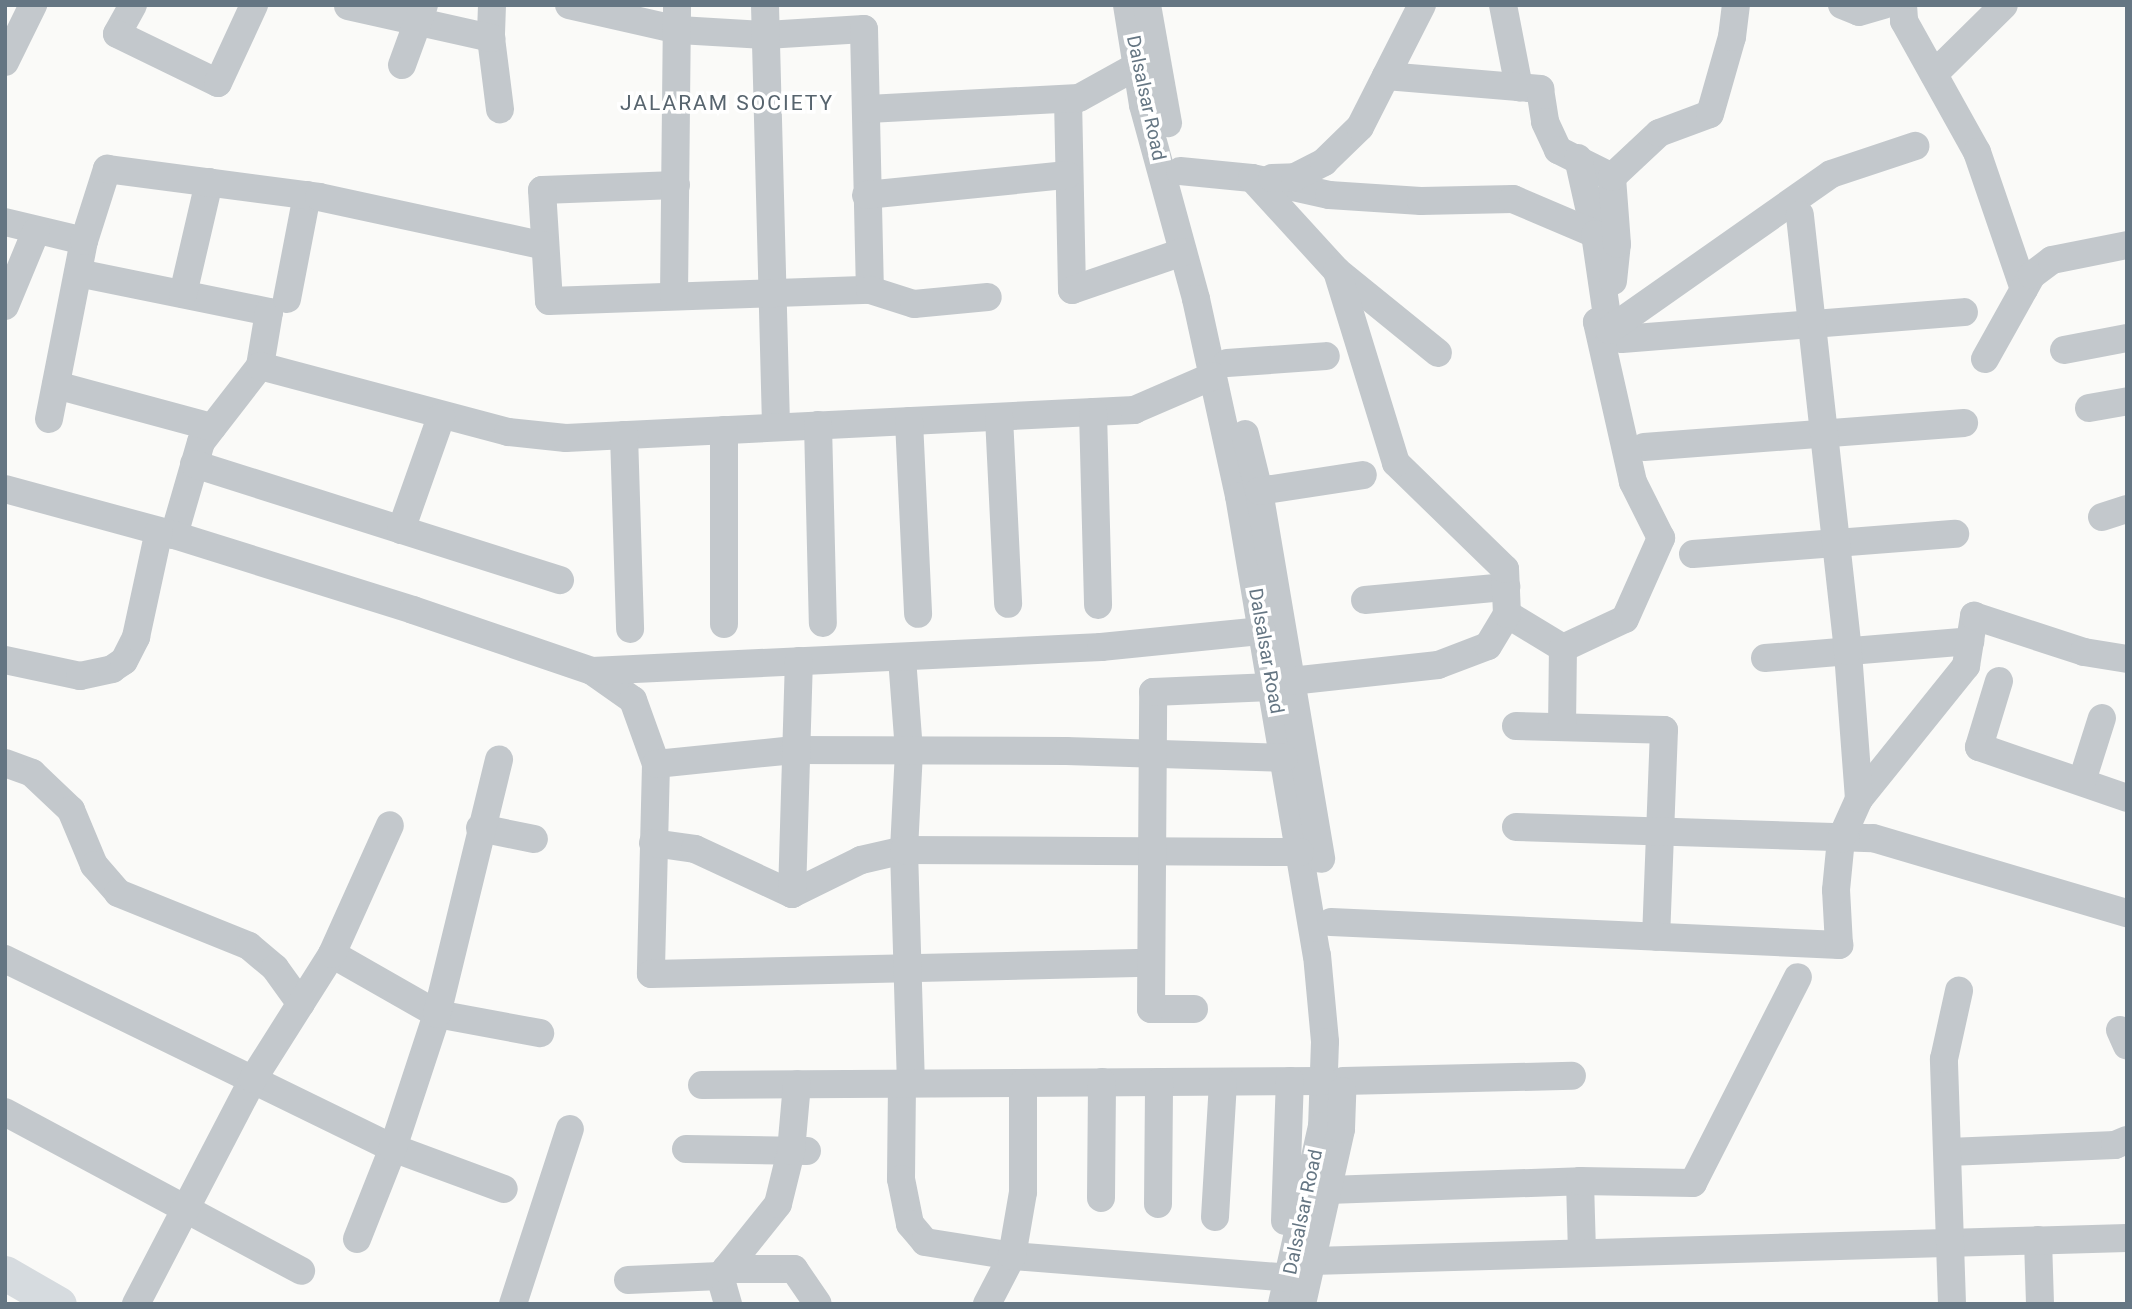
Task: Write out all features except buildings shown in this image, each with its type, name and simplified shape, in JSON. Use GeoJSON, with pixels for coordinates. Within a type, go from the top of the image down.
{"type":"FeatureCollection","features":[{"type":"Feature","properties":{"kind":"main road"},"geometry":{"type":"LineString","coordinates":[[5,1273],[59,1304]]}},
{"type":"Feature","properties":{"kind":"street"},"geometry":{"type":"LineString","coordinates":[[5,62],[33,5]]}},
{"type":"Feature","properties":{"kind":"street"},"geometry":{"type":"LineString","coordinates":[[133,5],[117,34],[218,83],[254,5]]}},
{"type":"Feature","properties":{"kind":"street"},"geometry":{"type":"LineString","coordinates":[[492,5],[491,38],[500,109]]}},
{"type":"Feature","properties":{"kind":"street"},"geometry":{"type":"LineString","coordinates":[[569,5],[678,18],[766,34],[864,29],[868,110],[866,195],[870,290]]}},
{"type":"Feature","properties":{"kind":"street"},"geometry":{"type":"LineString","coordinates":[[765,5],[776,427]]}},
{"type":"Feature","properties":{"kind":"street","name":"Dalsalsar Road"},"geometry":{"type":"LineString","coordinates":[[1127,5],[1137,66],[1184,252],[1259,491],[1281,684],[1284,758],[1317,955],[1325,1042],[1341,1129],[1302,1304]]}},
{"type":"Feature","properties":{"kind":"street","name":"Dalsalsar Road"},"geometry":{"type":"LineString","coordinates":[[1147,5],[1220,369],[1262,631],[1281,684],[1331,922],[1344,1041],[1285,1291]]}},
{"type":"Feature","properties":{"kind":"street"},"geometry":{"type":"LineString","coordinates":[[1180,171],[1252,178],[1295,177],[1324,162],[1360,127],[1422,5]]}},
{"type":"Feature","properties":{"kind":"street"},"geometry":{"type":"LineString","coordinates":[[1503,5],[1519,87]]}},
{"type":"Feature","properties":{"kind":"street"},"geometry":{"type":"LineString","coordinates":[[1612,177],[1658,133],[1710,114],[1732,37],[1736,5]]}},
{"type":"Feature","properties":{"kind":"street"},"geometry":{"type":"LineString","coordinates":[[1842,5],[1859,12],[1884,5]]}},
{"type":"Feature","properties":{"kind":"street"},"geometry":{"type":"LineString","coordinates":[[1903,5],[1904,21],[1977,152],[2024,289]]}},
{"type":"Feature","properties":{"kind":"street"},"geometry":{"type":"LineString","coordinates":[[1934,74],[2004,5]]}},
{"type":"Feature","properties":{"kind":"street"},"geometry":{"type":"LineString","coordinates":[[348,6],[422,12],[491,38]]}},
{"type":"Feature","properties":{"kind":"street"},"geometry":{"type":"LineString","coordinates":[[402,65],[422,12]]}},
{"type":"Feature","properties":{"kind":"street"},"geometry":{"type":"LineString","coordinates":[[674,296],[678,18]]}},
{"type":"Feature","properties":{"kind":"street"},"geometry":{"type":"LineString","coordinates":[[868,110],[1079,98],[1137,66]]}},
{"type":"Feature","properties":{"kind":"street"},"geometry":{"type":"LineString","coordinates":[[1386,76],[1540,89],[1545,122],[1558,150],[1612,177]]}},
{"type":"Feature","properties":{"kind":"street"},"geometry":{"type":"LineString","coordinates":[[1068,99],[1072,290],[1184,252]]}},
{"type":"Feature","properties":{"kind":"street"},"geometry":{"type":"LineString","coordinates":[[1616,334],[1831,174],[1915,146]]}},
{"type":"Feature","properties":{"kind":"street"},"geometry":{"type":"LineString","coordinates":[[1578,158],[1616,334]]}},
{"type":"Feature","properties":{"kind":"street"},"geometry":{"type":"LineString","coordinates":[[49,419],[84,241],[107,169],[307,195],[545,246]]}},
{"type":"Feature","properties":{"kind":"street"},"geometry":{"type":"LineString","coordinates":[[866,195],[1068,175]]}},
{"type":"Feature","properties":{"kind":"street"},"geometry":{"type":"LineString","coordinates":[[1612,177],[1617,244],[1616,334]]}},
{"type":"Feature","properties":{"kind":"street"},"geometry":{"type":"LineString","coordinates":[[1252,178],[1329,195],[1420,201],[1513,199],[1595,234]]}},
{"type":"Feature","properties":{"kind":"street"},"geometry":{"type":"LineString","coordinates":[[1252,178],[1337,271],[1438,353]]}},
{"type":"Feature","properties":{"kind":"street"},"geometry":{"type":"LineString","coordinates":[[183,294],[209,183]]}},
{"type":"Feature","properties":{"kind":"street"},"geometry":{"type":"LineString","coordinates":[[676,185],[542,190],[549,302],[870,290],[914,304],[988,297]]}},
{"type":"Feature","properties":{"kind":"street"},"geometry":{"type":"LineString","coordinates":[[287,299],[307,195]]}},
{"type":"Feature","properties":{"kind":"street"},"geometry":{"type":"LineString","coordinates":[[1800,215],[1848,651],[1859,799]]}},
{"type":"Feature","properties":{"kind":"street"},"geometry":{"type":"LineString","coordinates":[[5,222],[84,241]]}},
{"type":"Feature","properties":{"kind":"street"},"geometry":{"type":"LineString","coordinates":[[5,306],[36,231]]}},
{"type":"Feature","properties":{"kind":"street"},"geometry":{"type":"LineString","coordinates":[[1985,359],[2032,275],[2052,260],[2127,245]]}},
{"type":"Feature","properties":{"kind":"street"},"geometry":{"type":"LineString","coordinates":[[1194,1009],[1151,1009],[1148,963],[1155,754],[1153,692],[1281,684],[1438,665],[1488,646],[1506,600],[1505,569],[1396,463],[1337,271]]}},
{"type":"Feature","properties":{"kind":"street"},"geometry":{"type":"LineString","coordinates":[[5,660],[80,677],[112,669],[124,660],[136,637],[167,533],[201,442],[260,366],[269,312],[78,273]]}},
{"type":"Feature","properties":{"kind":"street"},"geometry":{"type":"LineString","coordinates":[[1563,648],[1625,619],[1661,538],[1633,482],[1597,322],[1616,334],[1812,327],[1964,312]]}},
{"type":"Feature","properties":{"kind":"street"},"geometry":{"type":"LineString","coordinates":[[2064,350],[2127,338]]}},
{"type":"Feature","properties":{"kind":"street"},"geometry":{"type":"LineString","coordinates":[[260,366],[508,432],[566,438],[1133,410],[1220,369],[1326,356]]}},
{"type":"Feature","properties":{"kind":"street"},"geometry":{"type":"LineString","coordinates":[[56,384],[212,428]]}},
{"type":"Feature","properties":{"kind":"street"},"geometry":{"type":"LineString","coordinates":[[2089,408],[2127,401]]}},
{"type":"Feature","properties":{"kind":"street"},"geometry":{"type":"LineString","coordinates":[[1093,412],[1098,605]]}},
{"type":"Feature","properties":{"kind":"street"},"geometry":{"type":"LineString","coordinates":[[401,530],[441,416]]}},
{"type":"Feature","properties":{"kind":"street"},"geometry":{"type":"LineString","coordinates":[[999,416],[1008,604]]}},
{"type":"Feature","properties":{"kind":"street"},"geometry":{"type":"LineString","coordinates":[[909,421],[918,614]]}},
{"type":"Feature","properties":{"kind":"street"},"geometry":{"type":"LineString","coordinates":[[1644,447],[1964,424]]}},
{"type":"Feature","properties":{"kind":"street"},"geometry":{"type":"LineString","coordinates":[[818,425],[823,623]]}},
{"type":"Feature","properties":{"kind":"street"},"geometry":{"type":"LineString","coordinates":[[724,430],[724,624]]}},
{"type":"Feature","properties":{"kind":"street"},"geometry":{"type":"LineString","coordinates":[[624,435],[630,629]]}},
{"type":"Feature","properties":{"kind":"street"},"geometry":{"type":"LineString","coordinates":[[194,464],[560,580]]}},
{"type":"Feature","properties":{"kind":"street"},"geometry":{"type":"LineString","coordinates":[[1259,491],[1363,475]]}},
{"type":"Feature","properties":{"kind":"street"},"geometry":{"type":"LineString","coordinates":[[5,489],[167,533],[592,671],[633,700],[656,764],[651,974],[1148,963]]}},
{"type":"Feature","properties":{"kind":"street"},"geometry":{"type":"LineString","coordinates":[[1693,554],[1955,534]]}},
{"type":"Feature","properties":{"kind":"street"},"geometry":{"type":"LineString","coordinates":[[1365,600],[1506,600],[1563,648]]}},
{"type":"Feature","properties":{"kind":"street"},"geometry":{"type":"LineString","coordinates":[[1331,922],[1839,945],[1836,890],[1842,839],[1859,799],[1966,666],[1974,616],[2084,652],[2127,659]]}},
{"type":"Feature","properties":{"kind":"street"},"geometry":{"type":"LineString","coordinates":[[592,671],[1101,647],[1262,631]]}},
{"type":"Feature","properties":{"kind":"street"},"geometry":{"type":"LineString","coordinates":[[1765,658],[1969,641]]}},
{"type":"Feature","properties":{"kind":"street"},"geometry":{"type":"LineString","coordinates":[[1562,727],[1563,648]]}},
{"type":"Feature","properties":{"kind":"street"},"geometry":{"type":"LineString","coordinates":[[902,658],[909,751],[904,850],[910,968],[901,1179],[910,1224],[925,1242],[1012,1256],[1285,1291]]}},
{"type":"Feature","properties":{"kind":"street"},"geometry":{"type":"LineString","coordinates":[[792,894],[794,750],[799,661]]}},
{"type":"Feature","properties":{"kind":"street"},"geometry":{"type":"LineString","coordinates":[[1999,681],[1979,747],[2127,798]]}},
{"type":"Feature","properties":{"kind":"street"},"geometry":{"type":"LineString","coordinates":[[2082,781],[2102,718]]}},
{"type":"Feature","properties":{"kind":"street"},"geometry":{"type":"LineString","coordinates":[[1516,726],[1664,730],[1656,936]]}},
{"type":"Feature","properties":{"kind":"street"},"geometry":{"type":"LineString","coordinates":[[656,764],[794,750],[1284,758]]}},
{"type":"Feature","properties":{"kind":"street"},"geometry":{"type":"LineString","coordinates":[[357,1239],[393,1148],[436,1014],[499,759]]}},
{"type":"Feature","properties":{"kind":"street"},"geometry":{"type":"LineString","coordinates":[[5,763],[32,773],[71,810],[94,865],[118,893],[249,946],[275,968],[301,1004]]}},
{"type":"Feature","properties":{"kind":"street"},"geometry":{"type":"LineString","coordinates":[[136,1304],[188,1210],[253,1079],[332,954],[390,825]]}},
{"type":"Feature","properties":{"kind":"street"},"geometry":{"type":"LineString","coordinates":[[1516,827],[1873,838],[2127,913]]}},
{"type":"Feature","properties":{"kind":"street"},"geometry":{"type":"LineString","coordinates":[[480,828],[534,839]]}},
{"type":"Feature","properties":{"kind":"street"},"geometry":{"type":"LineString","coordinates":[[653,843],[695,849],[792,894]]}},
{"type":"Feature","properties":{"kind":"street"},"geometry":{"type":"LineString","coordinates":[[792,894],[861,860],[904,850],[1300,852]]}},
{"type":"Feature","properties":{"kind":"street"},"geometry":{"type":"LineString","coordinates":[[332,954],[436,1014],[540,1033]]}},
{"type":"Feature","properties":{"kind":"street"},"geometry":{"type":"LineString","coordinates":[[5,958],[393,1148],[504,1189]]}},
{"type":"Feature","properties":{"kind":"street"},"geometry":{"type":"LineString","coordinates":[[1328,1190],[1580,1181],[1693,1183],[1798,977]]}},
{"type":"Feature","properties":{"kind":"street"},"geometry":{"type":"LineString","coordinates":[[1952,1304],[1944,1059],[1959,991]]}},
{"type":"Feature","properties":{"kind":"street"},"geometry":{"type":"LineString","coordinates":[[702,1085],[1333,1081],[1573,1076]]}},
{"type":"Feature","properties":{"kind":"street"},"geometry":{"type":"LineString","coordinates":[[1285,1221],[1290,1081]]}},
{"type":"Feature","properties":{"kind":"street"},"geometry":{"type":"LineString","coordinates":[[1101,1198],[1102,1082]]}},
{"type":"Feature","properties":{"kind":"street"},"geometry":{"type":"LineString","coordinates":[[1158,1082],[1158,1204]]}},
{"type":"Feature","properties":{"kind":"street"},"geometry":{"type":"LineString","coordinates":[[1215,1217],[1223,1082]]}},
{"type":"Feature","properties":{"kind":"street"},"geometry":{"type":"LineString","coordinates":[[987,1304],[1012,1256],[1023,1192],[1023,1083]]}},
{"type":"Feature","properties":{"kind":"street"},"geometry":{"type":"LineString","coordinates":[[728,1304],[723,1272],[778,1204],[799,1151],[797,1084]]}},
{"type":"Feature","properties":{"kind":"street"},"geometry":{"type":"LineString","coordinates":[[5,1112],[301,1271]]}},
{"type":"Feature","properties":{"kind":"street"},"geometry":{"type":"LineString","coordinates":[[513,1304],[570,1129]]}},
{"type":"Feature","properties":{"kind":"street"},"geometry":{"type":"LineString","coordinates":[[1948,1152],[2115,1145],[2127,1140]]}},
{"type":"Feature","properties":{"kind":"street"},"geometry":{"type":"LineString","coordinates":[[686,1149],[799,1151]]}},
{"type":"Feature","properties":{"kind":"street"},"geometry":{"type":"LineString","coordinates":[[1580,1181],[1582,1253]]}},
{"type":"Feature","properties":{"kind":"street"},"geometry":{"type":"LineString","coordinates":[[1312,1261],[2127,1238]]}},
{"type":"Feature","properties":{"kind":"street"},"geometry":{"type":"LineString","coordinates":[[2038,1240],[2040,1304]]}},
{"type":"Feature","properties":{"kind":"street"},"geometry":{"type":"LineString","coordinates":[[628,1279],[794,1269],[818,1304]]}},
{"type":"Feature","properties":{"kind":"district","name":"JALARAM SOCIETY"},"geometry":{"type":"Point","coordinates":[727,103]}}]}
